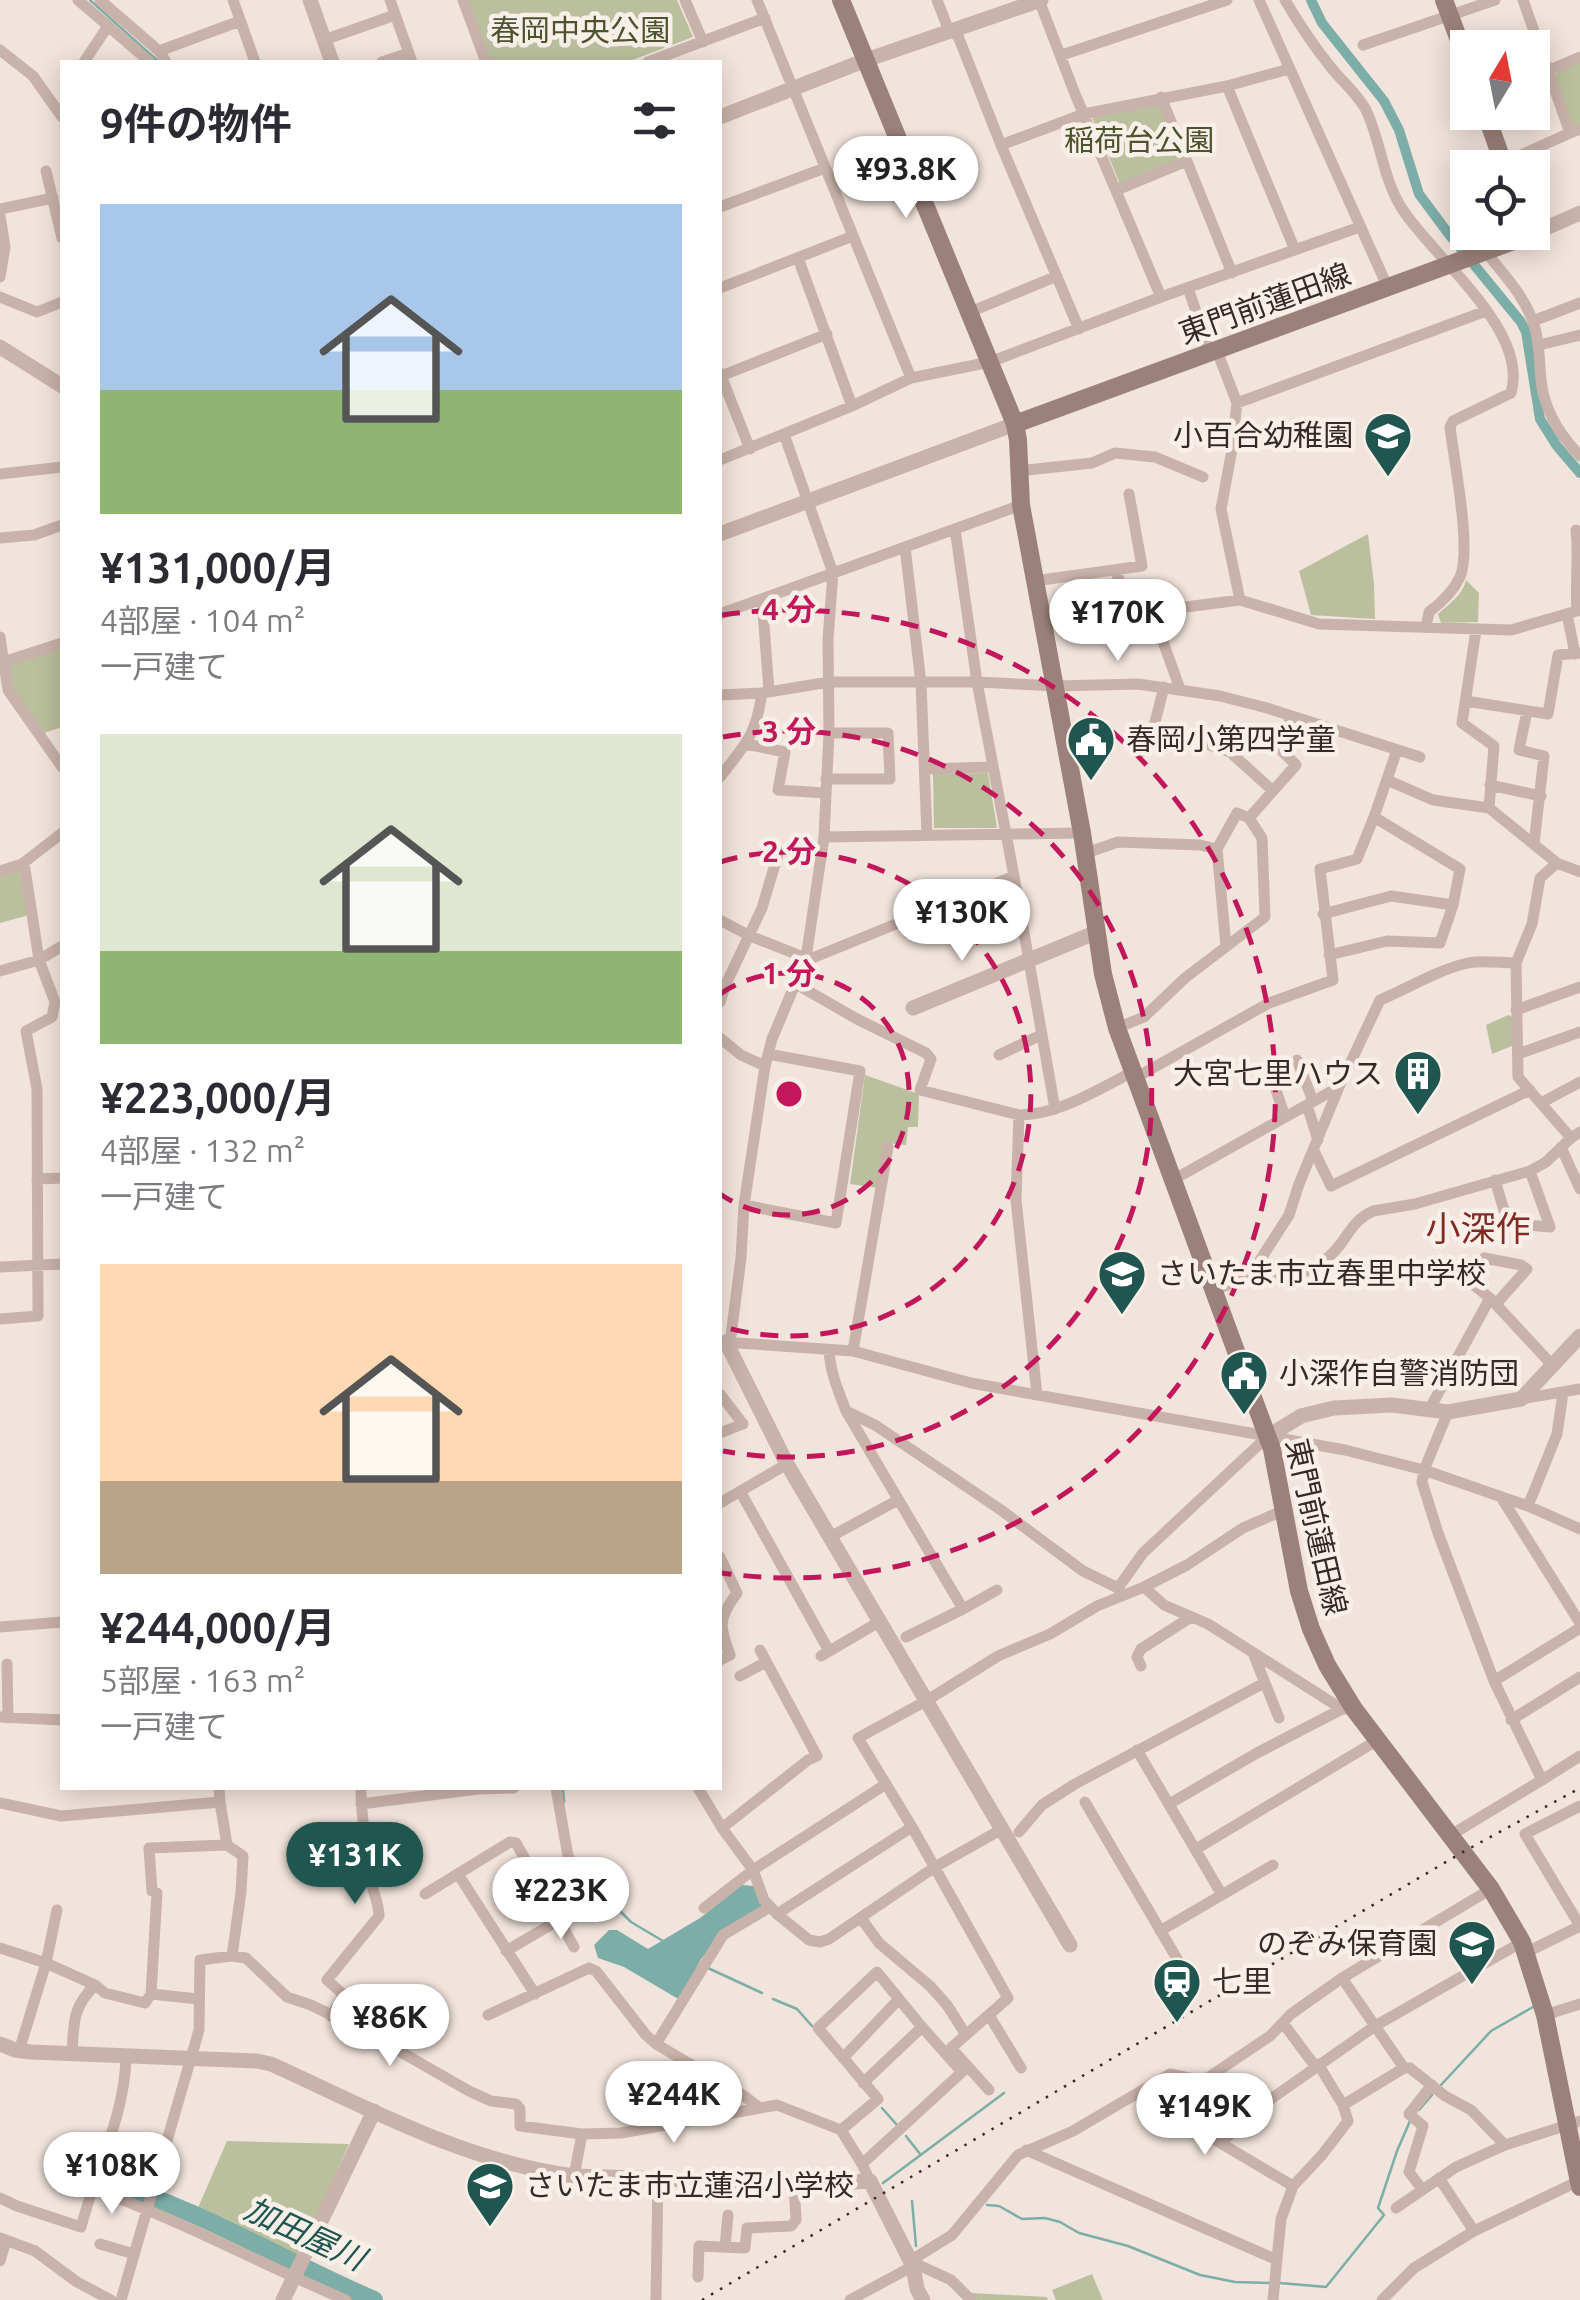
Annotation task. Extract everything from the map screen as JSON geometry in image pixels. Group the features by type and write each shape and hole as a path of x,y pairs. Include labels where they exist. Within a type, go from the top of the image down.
{"main road":[{"name":"東門前蓮田線","path":"841,0 1015,424 1020,505 1086,853 1103,974 1117,1028 1275,1460 1299,1591 1310,1629 1348,1709 1451,1835 1491,1889 1525,1947 1573,2123 1580,2183"},
{"name":"東門前蓮田線","path":"1015,424 1490,250"}],"street":[{"path":"78,0 148,60"},
{"path":"232,0 254,60"},
{"path":"310,0 331,60"},
{"path":"390,0 410,58"},
{"path":"462,0 485,60"},
{"path":"685,0 703,42"},
{"path":"757,0 910,378"},
{"path":"937,0 950,30 958,36 1079,329"},
{"path":"722,116 1021,3 1040,0 1161,297"},
{"path":"1062,55 1227,0"},
{"path":"1259,0 1388,288"},
{"path":"1285,0 1329,66 1366,110 1398,204 1420,235 1470,258 1520,295 1533,321 1541,382 1552,422 1580,456"},
{"path":"1362,45 1447,8 1494,0"},
{"path":"1522,0 1533,30"},
{"path":"104,1 162,57 240,21"},
{"path":"324,40 395,15"},
{"path":"665,59 764,18"},
{"path":"85,60 108,26"},
{"path":"0,50 59,100"},
{"path":"1550,69 1580,57"},
{"path":"1001,145 1084,114 1227,86 1289,69"},
{"path":"1535,150 1575,131 1550,75"},
{"path":"1227,86 1295,250"},
{"path":"1162,97 1232,272"},
{"path":"1117,190 1188,160"},
{"path":"722,206 826,168"},
{"path":"46,171 60,230"},
{"path":"0,277 5,247 0,212 52,198"},
{"path":"1550,226 1580,214"},
{"path":"722,459 910,378 990,362 1360,227"},
{"path":"722,287 853,236"},
{"path":"798,258 852,406"},
{"path":"1426,627 1428,612 1444,600 1460,576 1465,550 1450,427 1453,421 1511,394 1514,387 1502,334 1486,311 1470,258"},
{"path":"970,312 1057,276"},
{"path":"1188,288 1237,403 1232,455 1220,509 1240,600"},
{"path":"0,297 37,312 60,303"},
{"path":"1533,321 1580,304"},
{"path":"1237,403 1486,311"},
{"path":"722,373 827,334"},
{"path":"1539,345 1580,335"},
{"path":"0,347 60,385"},
{"path":"722,379 750,449"},
{"path":"722,533 1015,424"},
{"path":"784,434 833,573 824,837 806,958 766,1060 744,1205 741,1258 725,1342 787,1464 926,1701 1010,1830 1070,1945"},
{"path":"1018,471 1092,463 1115,453 1156,457 1203,477"},
{"path":"0,474 60,466"},
{"path":"1034,580 1142,566 1129,494"},
{"path":"722,613 1020,505"},
{"path":"0,538 34,535 60,525"},
{"path":"955,529 977,682 1054,1109"},
{"path":"1466,701 1548,714 1558,655 1577,654 1576,530"},
{"path":"905,547 921,682 927,835"},
{"path":"1115,570 1133,612 1240,600 1319,624 1511,630 1575,611"},
{"path":"722,774 758,723 765,692 762,599"},
{"path":"1152,611 1180,689"},
{"path":"1476,630 1462,723 1494,746 1489,808"},
{"path":"0,637 8,690 60,764"},
{"path":"2,663 60,644"},
{"path":"722,695 829,682 1138,684 1220,696 1420,757"},
{"path":"1139,753 1154,726 1164,687"},
{"path":"1527,711 1518,750 1544,756 1534,844"},
{"path":"1250,818 1296,765 1282,751 1291,716"},
{"path":"1154,726 1230,752 1273,791"},
{"path":"746,744 786,752 778,790 890,780 888,732 828,733"},
{"path":"796,984 926,1054 930,1059 920,1090 1019,1115 1054,1109 1134,1075 1269,1003 1333,980 1320,869 1357,858 1397,750"},
{"path":"926,769 992,767"},
{"path":"1387,780 1433,800 1489,808 1558,863 1580,872"},
{"path":"1490,785 1541,796"},
{"path":"1117,1028 1144,1017 1186,978 1264,917 1262,838 1250,818 1238,813 1217,849 1226,946"},
{"path":"1329,955 1387,941 1440,943 1453,905 1460,869 1374,817"},
{"path":"824,837 1082,833"},
{"path":"0,871 22,864 60,835"},
{"path":"1086,853 1118,842 1217,849"},
{"path":"722,996 762,908 778,851"},
{"path":"1558,863 1540,878 1532,924 1516,963 1518,1077 1571,1139 1580,1190"},
{"path":"0,1318 38,1316 37,1090 26,1032 52,1017 59,1001 39,960 22,864"},
{"path":"722,921 750,936 815,958 1014,876"},
{"path":"1324,914 1392,896 1453,905"},
{"path":"914,1008 1097,932"},
{"path":"0,971 39,960 60,947"},
{"path":"1212,1290 1237,1282 1254,1268 1289,1215 1340,1086 1380,1000 1416,986 1436,973 1472,962 1516,963"},
{"path":"1516,1010 1580,986"},
{"path":"1518,1054 1580,1032"},
{"path":"1000,1055 1041,1036"},
{"path":"722,1040 741,1055 860,1071 836,1223 744,1205"},
{"path":"1297,1060 1310,1103 1316,1146 1331,1186 1530,1090"},
{"path":"1272,1076 1285,1117"},
{"path":"1541,1103 1580,1082"},
{"path":"1172,1181 1340,1086"},
{"path":"1019,1115 1016,1200 1037,1394"},
{"path":"1254,1268 1267,1280 1290,1278 1320,1264 1338,1249 1355,1222 1372,1211 1457,1193 1530,1171 1571,1139"},
{"path":"853,1351 888,1147"},
{"path":"1495,1180 1506,1217 1516,1224 1550,1227 1530,1171"},
{"path":"38,1179 60,1178"},
{"path":"1429,1410 1493,1301 1526,1270 1521,1265 1484,1258 1471,1283 1493,1301 1553,1366"},
{"path":"0,1267 60,1264"},
{"path":"1522,1399 1580,1336"},
{"path":"725,1342 853,1351 971,1383 1346,1450 1424,1470 1528,1506 1580,1529"},
{"path":"829,1350 833,1379 846,1411 963,1608"},
{"path":"1120,1592 1143,1553 1267,1437 1301,1416 1334,1408 1392,1405 1448,1412 1580,1389"},
{"path":"1528,1506 1557,1434 1563,1392"},
{"path":"722,1397 742,1424 722,1432"},
{"path":"846,1411 875,1425 1083,1571 1120,1592"},
{"path":"1448,1412 1422,1482 1494,1682 1542,1780"},
{"path":"722,1501 787,1464"},
{"path":"740,1491 825,1654 879,1622"},
{"path":"1494,1682 1580,1626 1502,1497"},
{"path":"830,1537 898,1500"},
{"path":"989,2090 951,2048 1008,1998 858,1738 998,1656 1050,1634 1120,1592 1144,1587 1188,1566 1243,1528 1284,1510"},
{"path":"722,1561 737,1593 722,1621"},
{"path":"1144,1587 1164,1605 1208,1624 1348,1709"},
{"path":"906,1637 996,1590"},
{"path":"1140,1666 1137,1657 1141,1649 1191,1617"},
{"path":"0,1627 60,1622"},
{"path":"722,1635 730,1655 722,1659"},
{"path":"1253,1653 1279,1718"},
{"path":"722,1828 817,1756 763,1656 740,1676"},
{"path":"6,1664 4,1717 60,1720"},
{"path":"1512,1720 1580,1677"},
{"path":"699,1790 753,1870 764,1900 809,1940 820,1942 935,1868 1010,1830 1042,1805 1264,1683"},
{"path":"1169,1804 1257,1753 1348,1709"},
{"path":"1196,1849 1376,1741"},
{"path":"1137,1750 1222,1895"},
{"path":"1451,1835 1580,1756"},
{"path":"704,1908 753,1870 886,1784"},
{"path":"179,1790 180,1804"},
{"path":"219,1790 227,1845"},
{"path":"331,2016 344,1995 326,1980 378,1916 379,1909 370,1877 360,1790"},
{"path":"360,1804 463,1790"},
{"path":"506,1951 590,1888 568,1856 556,1790"},
{"path":"0,1803 61,1816 220,1802"},
{"path":"1085,1802 1183,1969"},
{"path":"1220,2142 1268,2101 1374,2026 1525,1947 1580,1926 1524,1834 1579,1809"},
{"path":"656,2044 723,1935 773,1910 912,1827"},
{"path":"425,1894 510,1842 516,1843 574,1947"},
{"path":"0,1948 46,1962 105,1993 145,2003 150,1994 157,1893 152,1890 149,1848 227,1845 243,1856 232,1956"},
{"path":"1160,1931 1273,1864"},
{"path":"458,1874 534,1994"},
{"path":"1202,2081 1270,2036 1292,2014 1342,1978 1491,1889"},
{"path":"19,2051 57,1910"},
{"path":"861,1918 879,1943 930,1986 966,2035"},
{"path":"121,2300 199,2030 200,1960 232,1956 246,1958 287,1997 364,2031 469,2092 516,2104 520,2109 520,2126 582,2134 621,2134 777,2105 841,2130 911,2264 916,2289 923,2300"},
{"path":"488,2015 588,1968 596,1970 656,2044 760,2108"},
{"path":"841,2130 878,2099 818,2028 877,1972 962,2072 862,2164"},
{"path":"1342,1978 1404,2068"},
{"path":"72,2054 80,2000 95,1985"},
{"path":"150,1994 198,1999"},
{"path":"843,2058 900,1999"},
{"path":"1546,2015 1580,2004"},
{"path":"989,2015 1021,2068"},
{"path":"1273,2300 1281,2219 1293,2186 1348,2121 1343,2105 1283,2023"},
{"path":"863,2084 922,2027"},
{"path":"0,2044 19,2051 271,2064 451,2146 535,2171 574,2176 794,2183 870,2181"},
{"path":"0,2198 81,2227 123,2096 126,2056"},
{"path":"1343,2105 1410,2068 1471,2110 1505,2145"},
{"path":"850,2300 952,2235 1018,2154 1074,2130 1170,2074 1202,2081 1245,2101 1268,2101"},
{"path":"1422,2189 1409,2172 1424,2126 1409,2114 1432,2085"},
{"path":"1138,2094 1293,2186"},
{"path":"283,2300 374,2111"},
{"path":"1396,2208 1456,2167 1505,2145 1573,2123"},
{"path":"574,2176 582,2134"},
{"path":"1026,2150 1276,2259"},
{"path":"656,2300 658,2178"},
{"path":"1439,2178 1474,2230"},
{"path":"698,2277 700,2246 746,2248 747,2228 791,2226 796,2220 794,2183"},
{"path":"1382,2300 1414,2268 1474,2230 1580,2183"},
{"path":"91,2188 146,2207 346,2300"},
{"path":"725,2247 728,2215"},
{"path":"0,2261 3,2239 34,2251 77,2282 111,2300"},
{"path":"100,2244 134,2254"},
{"path":"911,2264 951,2280 971,2300"}],"green space":[{"name":"春岡中央公園","path":"468,0 677,0 693,37 632,60 490,60"},
{"path":"1580,62 1580,125 1576,126 1571,125 1555,77 1556,72"},
{"name":"稲荷台公園","path":"1158,103 1181,158 1120,184 1092,117"},
{"path":"1368,534 1375,619 1311,615 1299,571"},
{"path":"1466,580 1479,593 1478,622 1441,623 1438,614 1459,595"},
{"path":"60,648 60,728 44,733 10,687 6,666"},
{"path":"988,773 997,828 934,828 933,774"},
{"path":"19,868 29,915 0,923 0,873"},
{"path":"1508,1015 1513,1017 1514,1043 1492,1054 1486,1025"},
{"path":"865,1075 919,1094 918,1127 908,1127 906,1145 885,1143 879,1188 850,1184"},
{"path":"227,2141 349,2144 299,2256 197,2210"},
{"path":"1092,2274 1103,2300 1056,2300 1052,2290"},
{"path":"971,2293 1047,2297 1048,2300 977,2300"}],"water":[{"path":"742,1885 754,1886 763,1907 722,1934 701,1959 680,2000 624,1967 598,1958 594,1945 609,1930 617,1930 648,1949 700,1918"}],"waterway":[{"path":"90,0 157,60"},
{"path":"1311,0 1322,23 1384,101 1399,130 1419,194 1521,322 1540,419 1580,473"},
{"path":"563,1790 564,1802"},
{"path":"599,1890 631,1922 663,1941"},
{"path":"708,1968 762,1993"},
{"path":"773,1999 797,2009 812,2026"},
{"path":"1441,2085 1491,2031 1533,2007"},
{"path":"883,2183 1004,2093"},
{"path":"1419,2110 1432,2095"},
{"path":"882,2108 897,2125"},
{"path":"1280,2283 1326,2287 1384,2215 1378,2208 1410,2121"},
{"path":"906,2136 920,2154"},
{"name":"加田屋川","path":"99,2180 170,2204 374,2300"},
{"path":"912,2201 916,2246"},
{"path":"987,2205 999,2206 1022,2219 1060,2222 1079,2233 1128,2246 1200,2275 1269,2283"}],"railway":[{"path":"702,2300 1463,1852 1580,1788"}],"place":[{"name":"小百合幼稚園","path":"1388,478"},
{"name":"春岡小第四学童","path":"1091,782"},
{"name":"大宮七里ハウス","path":"1418,1116"},
{"name":"さいたま市立春里中学校","path":"1122,1316"},
{"name":"小深作自警消防団","path":"1244,1416"},
{"name":"のぞみ保育園","path":"1472,1986"},
{"name":"七里","path":"1177,2024"},
{"name":"さいたま市立蓮沼小学校","path":"490,2228"}],"district":[{"name":"小深作","path":"1478,1229"}]}
